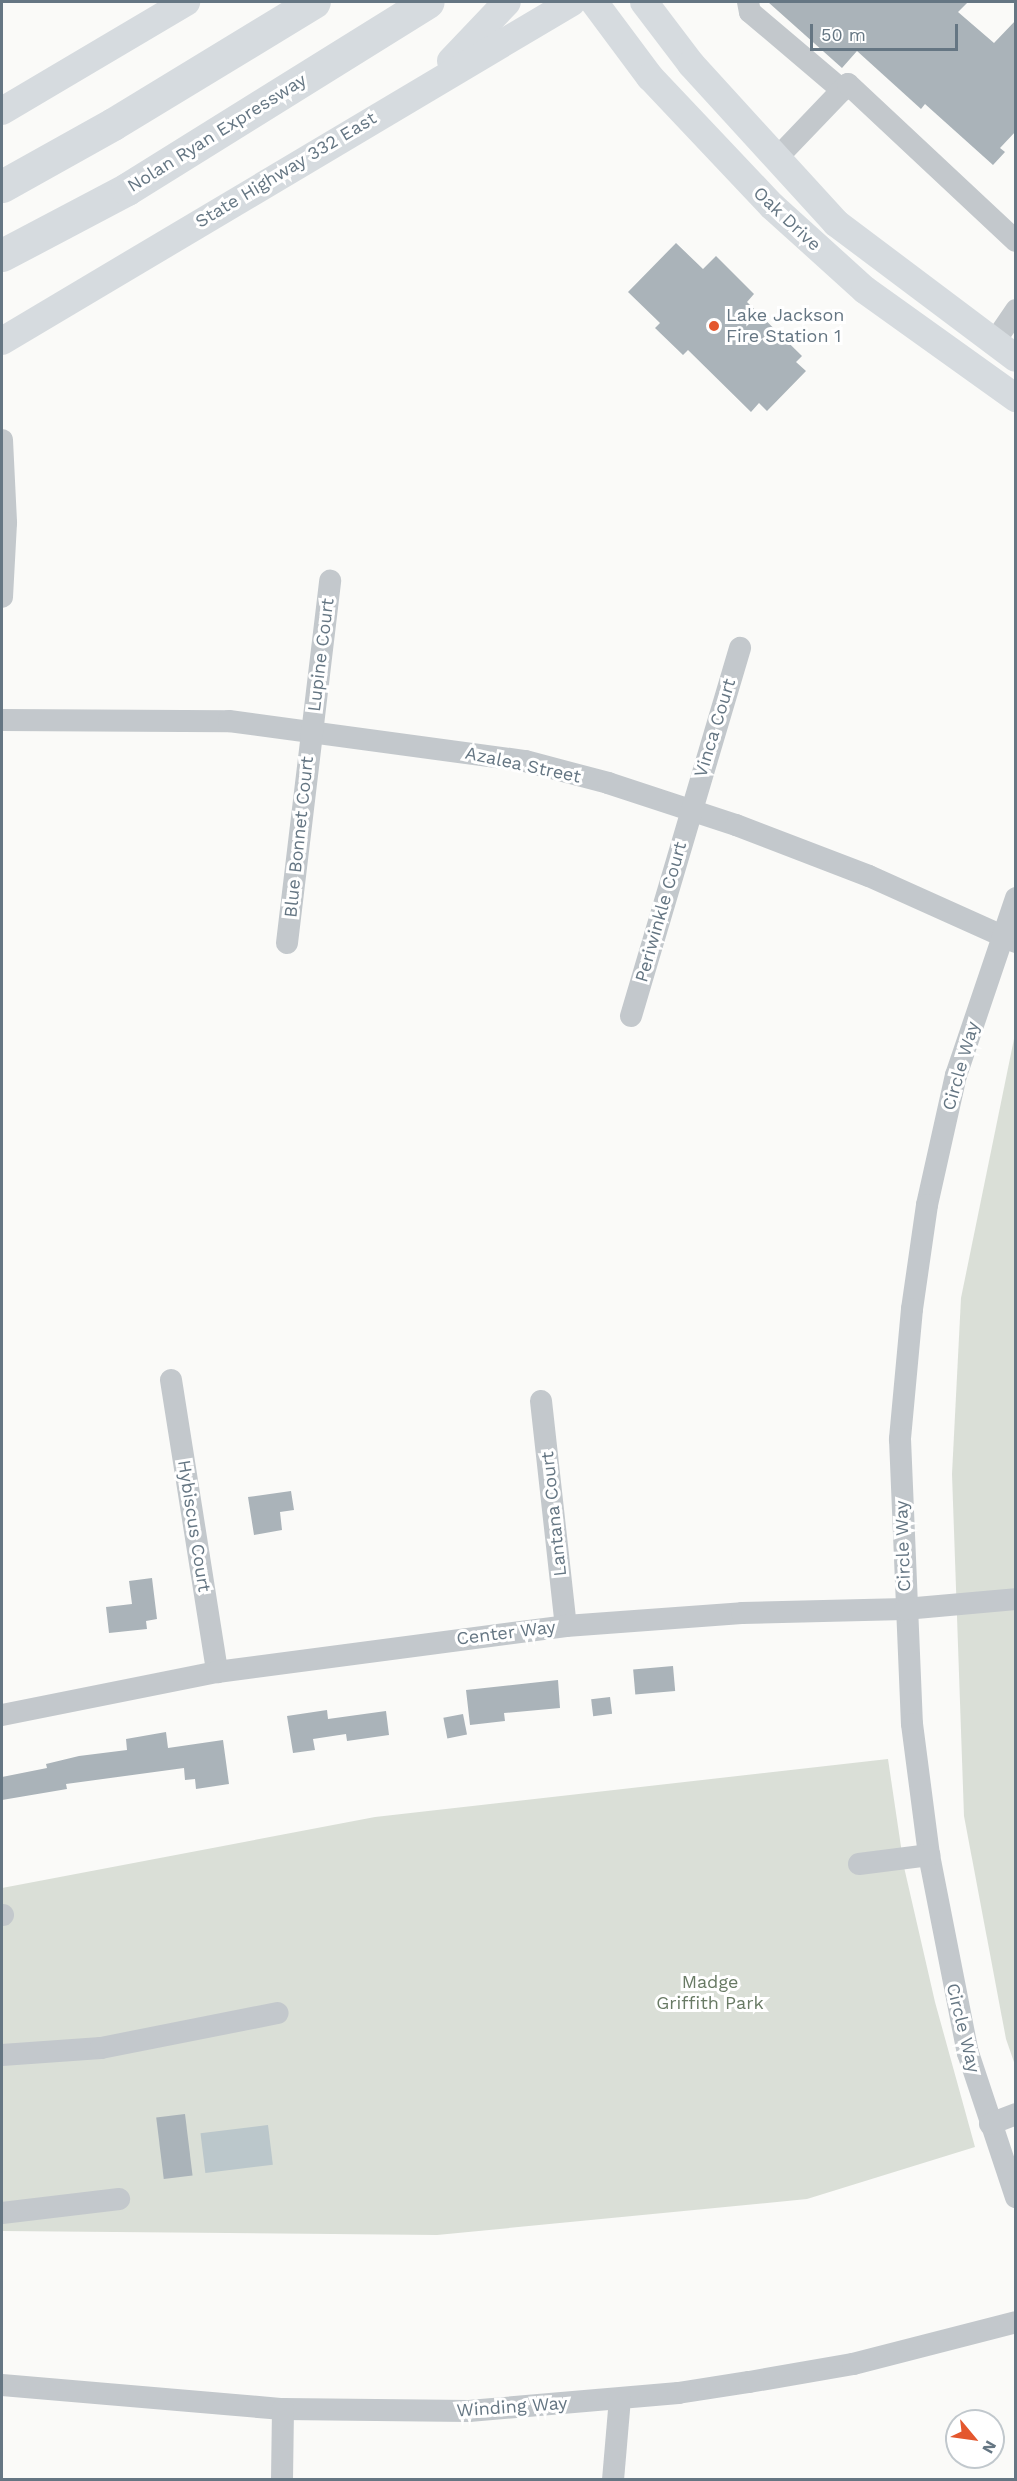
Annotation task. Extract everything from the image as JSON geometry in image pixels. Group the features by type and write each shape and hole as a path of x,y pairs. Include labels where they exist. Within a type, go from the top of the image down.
{"highway":[{"path":"2,186 112,124 314,2"},
{"name":"Nolan Ryan Expressway","path":"2,255 127,189 428,2"}],"main road":[{"path":"2,111 186,2"},
{"path":"432,83 507,2"},
{"name":"State Highway 332 East","path":"2,341 432,83 572,2"},
{"name":"Oak Drive","path":"594,2 650,77 749,184 838,266 973,371 1016,398"},
{"name":"Oak Drive","path":"644,2 691,64 836,223 1004,351"},
{"path":"699,131 727,105"},
{"path":"749,184 776,159"},
{"path":"838,266 862,244"},
{"path":"973,371 1004,351"}],"street":[{"path":"747,2 750,12 842,90"},
{"path":"776,159 848,84 1016,241"},
{"path":"1004,351 1016,310"},
{"path":"2,440 6,523 2,597"},
{"name":"Lupine Court","path":"311,730 330,581"},
{"name":"Vinca Court","path":"690,808 740,648"},
{"name":"Azalea Street","path":"2,720 207,721 311,730 525,761 690,808 869,876 1009,939"},
{"name":"Blue Bonnet Court","path":"287,944 311,730"},
{"name":"Periwinkle Court","path":"631,1016 690,808"},
{"name":"Circle Way","path":"1016,898 1009,939 956,1075 927,1205 912,1309 900,1439 905,1610 912,1724 929,1855 952,1984 990,2124 1016,2197"},
{"name":"Hybiscus Court","path":"171,1380 217,1672"},
{"name":"Lantana Court","path":"541,1401 566,1626"},
{"name":"Center Way","path":"2,1715 217,1672 566,1626 742,1613 905,1610 1016,1599"},
{"path":"859,1864 929,1855"},
{"path":"2,2055 101,2048 278,2013"},
{"path":"990,2124 1016,2114"},
{"path":"2,2213 119,2199"},
{"name":"Winding Way","path":"2,2385 283,2409 470,2411 678,2393 853,2364 1016,2322"},
{"path":"614,2480 620,2398"},
{"path":"282,2480 283,2409"}],"green space":[{"path":"1015,1034 1015,2065 1006,2039 964,1816 952,1474 961,1298"},
{"name":"Madge Griffith Park","path":"888,1759 904,1867 935,2002 975,2147 807,2199 437,2235 2,2231 2,1888 375,1817"}],"shaded area":[{"path":"268,2125 273,2165 205,2173 201,2133"}],"building":[{"path":"768,2 968,2 958,12 994,43 1016,20 1016,131 1000,148 1005,152 993,165 925,104 921,109 857,51 842,68"},
{"name":"Lake Jackson Fire Station 1","path":"676,243 703,269 716,256 754,294 747,302 802,356 796,362 806,371 767,411 759,403 751,412 688,350 683,355 655,328 660,323 628,292"},
{"path":"291,1491 294,1510 280,1512 282,1530 254,1535 248,1497"},
{"path":"152,1578 157,1619 146,1621 147,1629 109,1633 106,1607 132,1604 129,1581"},
{"path":"673,1666 675,1691 635,1694 633,1669"},
{"path":"558,1680 560,1708 504,1713 505,1721 470,1725 466,1690"},
{"path":"610,1697 612,1714 593,1716 591,1699"},
{"path":"327,1710 328,1719 386,1711 389,1735 347,1741 346,1734 313,1739 315,1750 293,1753 287,1716"},
{"path":"463,1714 467,1735 447,1738 443,1718"},
{"path":"166,1732 168,1748 223,1740 229,1784 196,1789 195,1779 185,1780 184,1768 66,1784 67,1789 2,1800 2,1777 47,1768 46,1764 79,1756 127,1750 126,1739"},
{"path":"185,2114 193,2176 164,2179 156,2118"}],"place":[{"name":"Lake Jackson Fire Station 1","path":"714,326"}]}
